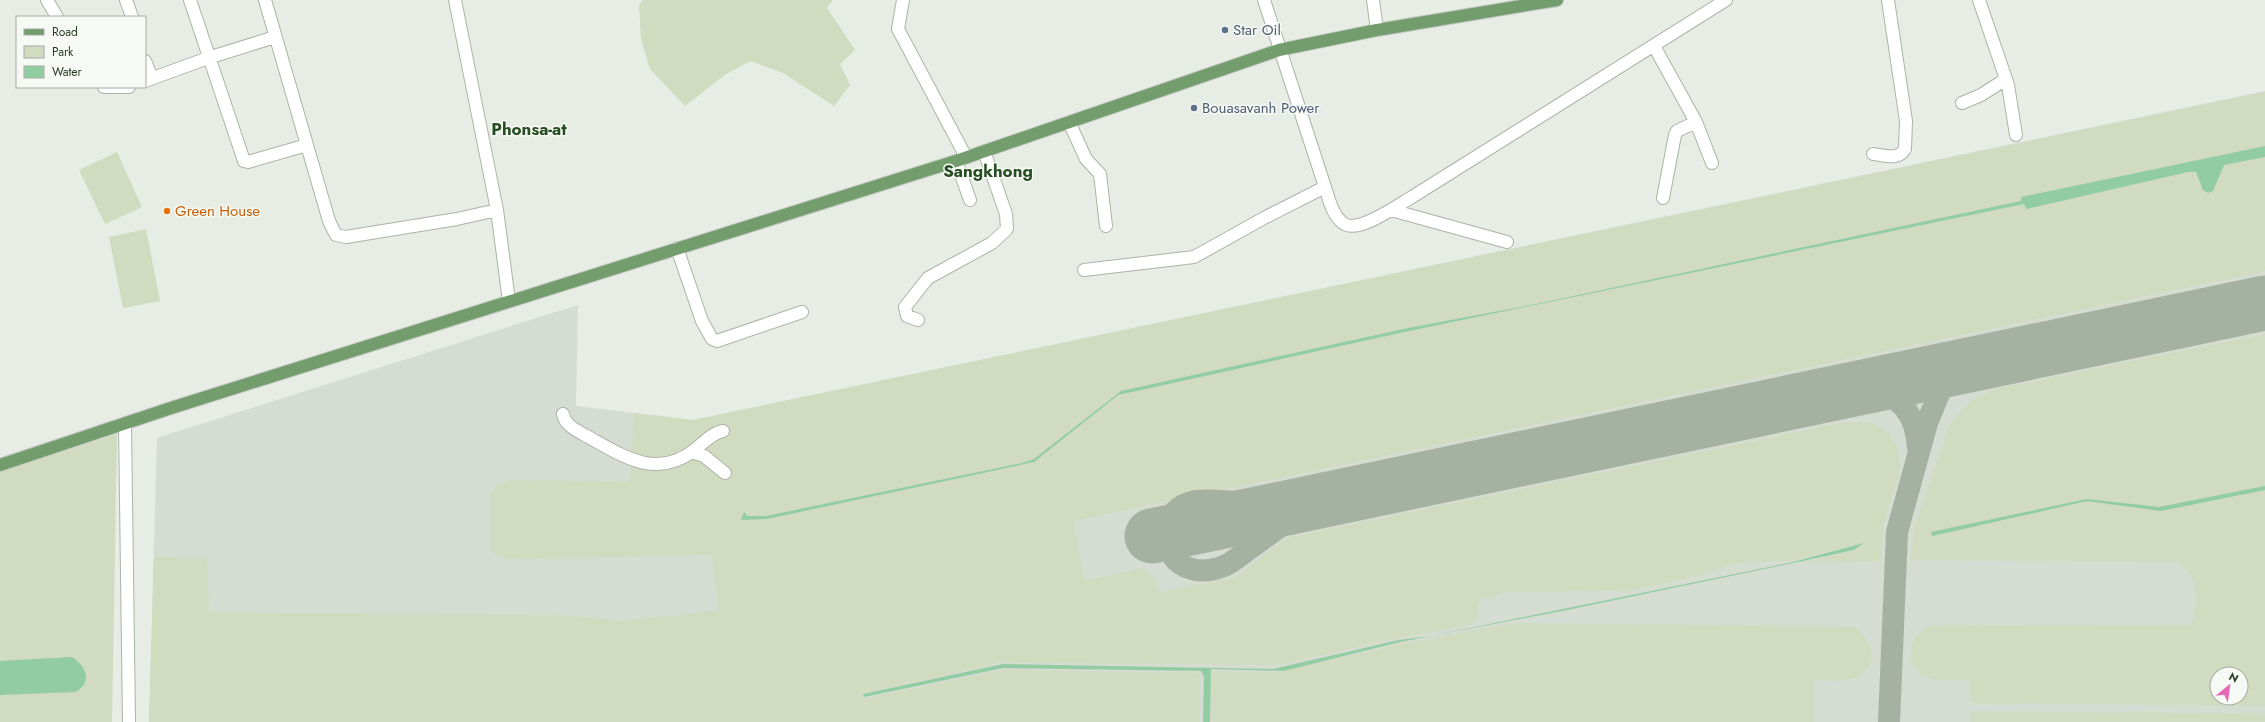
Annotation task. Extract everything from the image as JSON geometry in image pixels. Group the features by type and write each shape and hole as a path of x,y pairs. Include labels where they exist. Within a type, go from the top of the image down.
{"main road":[{"path":"0,465 509,301 961,159 1279,50 1378,30 1557,0"}],"street":[{"path":"47,0 56,16"},
{"path":"126,0 132,16"},
{"path":"190,0 208,58 244,161 248,162 307,145"},
{"path":"265,0 332,231 341,236 450,220 497,210"},
{"path":"455,0 497,210 509,301"},
{"path":"903,0 898,29 961,159 970,200"},
{"path":"1264,0 1279,50 1335,215 1342,223 1349,227 1360,225 1391,210 1726,0"},
{"path":"1373,0 1378,30"},
{"path":"1873,154 1893,157 1903,153 1905,149 1906,121 1888,0"},
{"path":"1979,0 2006,79 2016,135"},
{"path":"146,67 148,80 208,58 275,37"},
{"path":"1654,46 1696,122 1712,163"},
{"path":"1962,103 1981,95 2006,79"},
{"path":"1069,122 1086,158 1100,174 1106,226"},
{"path":"1663,198 1675,135 1677,131 1696,122"},
{"path":"918,320 907,316 905,307 928,278 992,244 1007,229 1006,214 984,150"},
{"path":"1084,270 1194,257 1264,218 1325,187"},
{"path":"1391,210 1507,242"},
{"path":"677,248 702,321 712,339 717,341 802,312"},
{"path":"563,414 564,420 572,427 618,454 646,464 661,465 678,461 692,452 715,433 723,431"},
{"path":"125,424 129,722"},
{"path":"692,452 704,456 725,473"}],"shaded area":[{"path":"2265,91 2265,722 149,722 157,438 578,305 576,406 693,420"}],"green space":[{"path":"643,0 833,0 827,8 855,50 840,64 850,85 834,106 783,73 751,61 726,74 685,106 650,69 641,39 639,5"},
{"path":"2265,92 2265,146 2021,197 2021,201 1536,304 1408,328 1121,391 1034,459 1022,463 766,516 747,516 744,512 741,519 767,519 1034,462 1118,395 1409,331 2024,204 2026,209 2188,172 2196,172 2198,179 2209,193 2213,191 2224,165 2265,157 2265,271 1073,521 1085,581 1142,568 1154,578 1158,592 1235,578 1286,538 1846,422 1862,422 1879,426 1891,436 1898,451 1899,458 1900,466 1898,480 1884,523 1880,561 1800,563 1855,551 1865,542 1792,561 1736,563 1698,576 1630,590 1505,592 1493,598 1481,597 1473,624 1398,638 1278,665 1002,662 860,694 863,699 1003,670 1200,673 1200,722 149,722 154,557 207,558 209,612 559,615 623,621 719,610 712,555 505,559 491,551 491,495 497,485 511,480 630,482 634,413 693,420"},
{"path":"117,152 142,207 105,224 79,170"},
{"path":"146,229 160,301 123,308 109,237"},
{"path":"2265,334 2265,706 2249,706 2249,666 2209,666 2209,705 1971,703 1970,679 1934,679 1924,676 1917,671 1911,657 1911,650 1917,636 1922,630 1929,626 2191,625 2194,616 2196,590 2193,581 2190,574 2184,567 2176,562 1911,560 1914,529 1950,424 1970,402 1996,389"},
{"path":"117,434 112,722 0,722 0,472"},
{"path":"1518,623 1854,627 1868,642 1871,650 1871,658 1869,666 1864,672 1856,677 1841,681 1814,680 1813,722 1211,722 1212,671 1277,673 1400,644"},
{"path":"1971,711 2265,714 2265,722 1971,722"}],"water":[{"path":"2265,146 2265,157 2224,165 2213,191 2208,193 2203,190 2196,172 2188,172 2026,209 2024,204 1409,331 1118,395 1034,462 767,519 741,520 744,512 747,516 766,516 1022,463 1034,459 1121,391 1408,328 1536,304 2021,201 2021,197"},
{"path":"2265,486 2265,490 2161,511 2087,501 1932,536 1931,532 2087,499 2159,507"},
{"path":"1864,543 1854,550 1567,610 1400,642 1284,671 1211,669 1210,722 1203,722 1204,677 1201,671 1003,668 864,697 863,694 1003,664 1273,669 1399,640 1431,636 1793,562"},
{"path":"72,657 81,665 86,674 85,684 76,692 0,695 0,661"}],"taxiway":[{"path":"1889,722 1897,532 1927,423 1949,369"},
{"path":"1866,386 1888,395 1904,407 1910,415 1914,425 1917,435 1918,448"},
{"path":"1282,508 1250,503 1209,500 1191,502 1177,510 1168,521 1166,534 1168,548 1176,560 1187,568 1204,570 1224,566 1235,560 1306,507 1320,499 1333,498"}],"runway":[{"path":"1152,536 2265,303"}],"place":[{"name":"Star Oil","path":"1225,30"},
{"name":"Bouasavanh Power","path":"1194,108"},
{"name":"Green House","path":"167,211"}],"district":[{"name":"Phonsa-at","path":"529,129"},
{"name":"Sangkhong","path":"988,171"}]}
